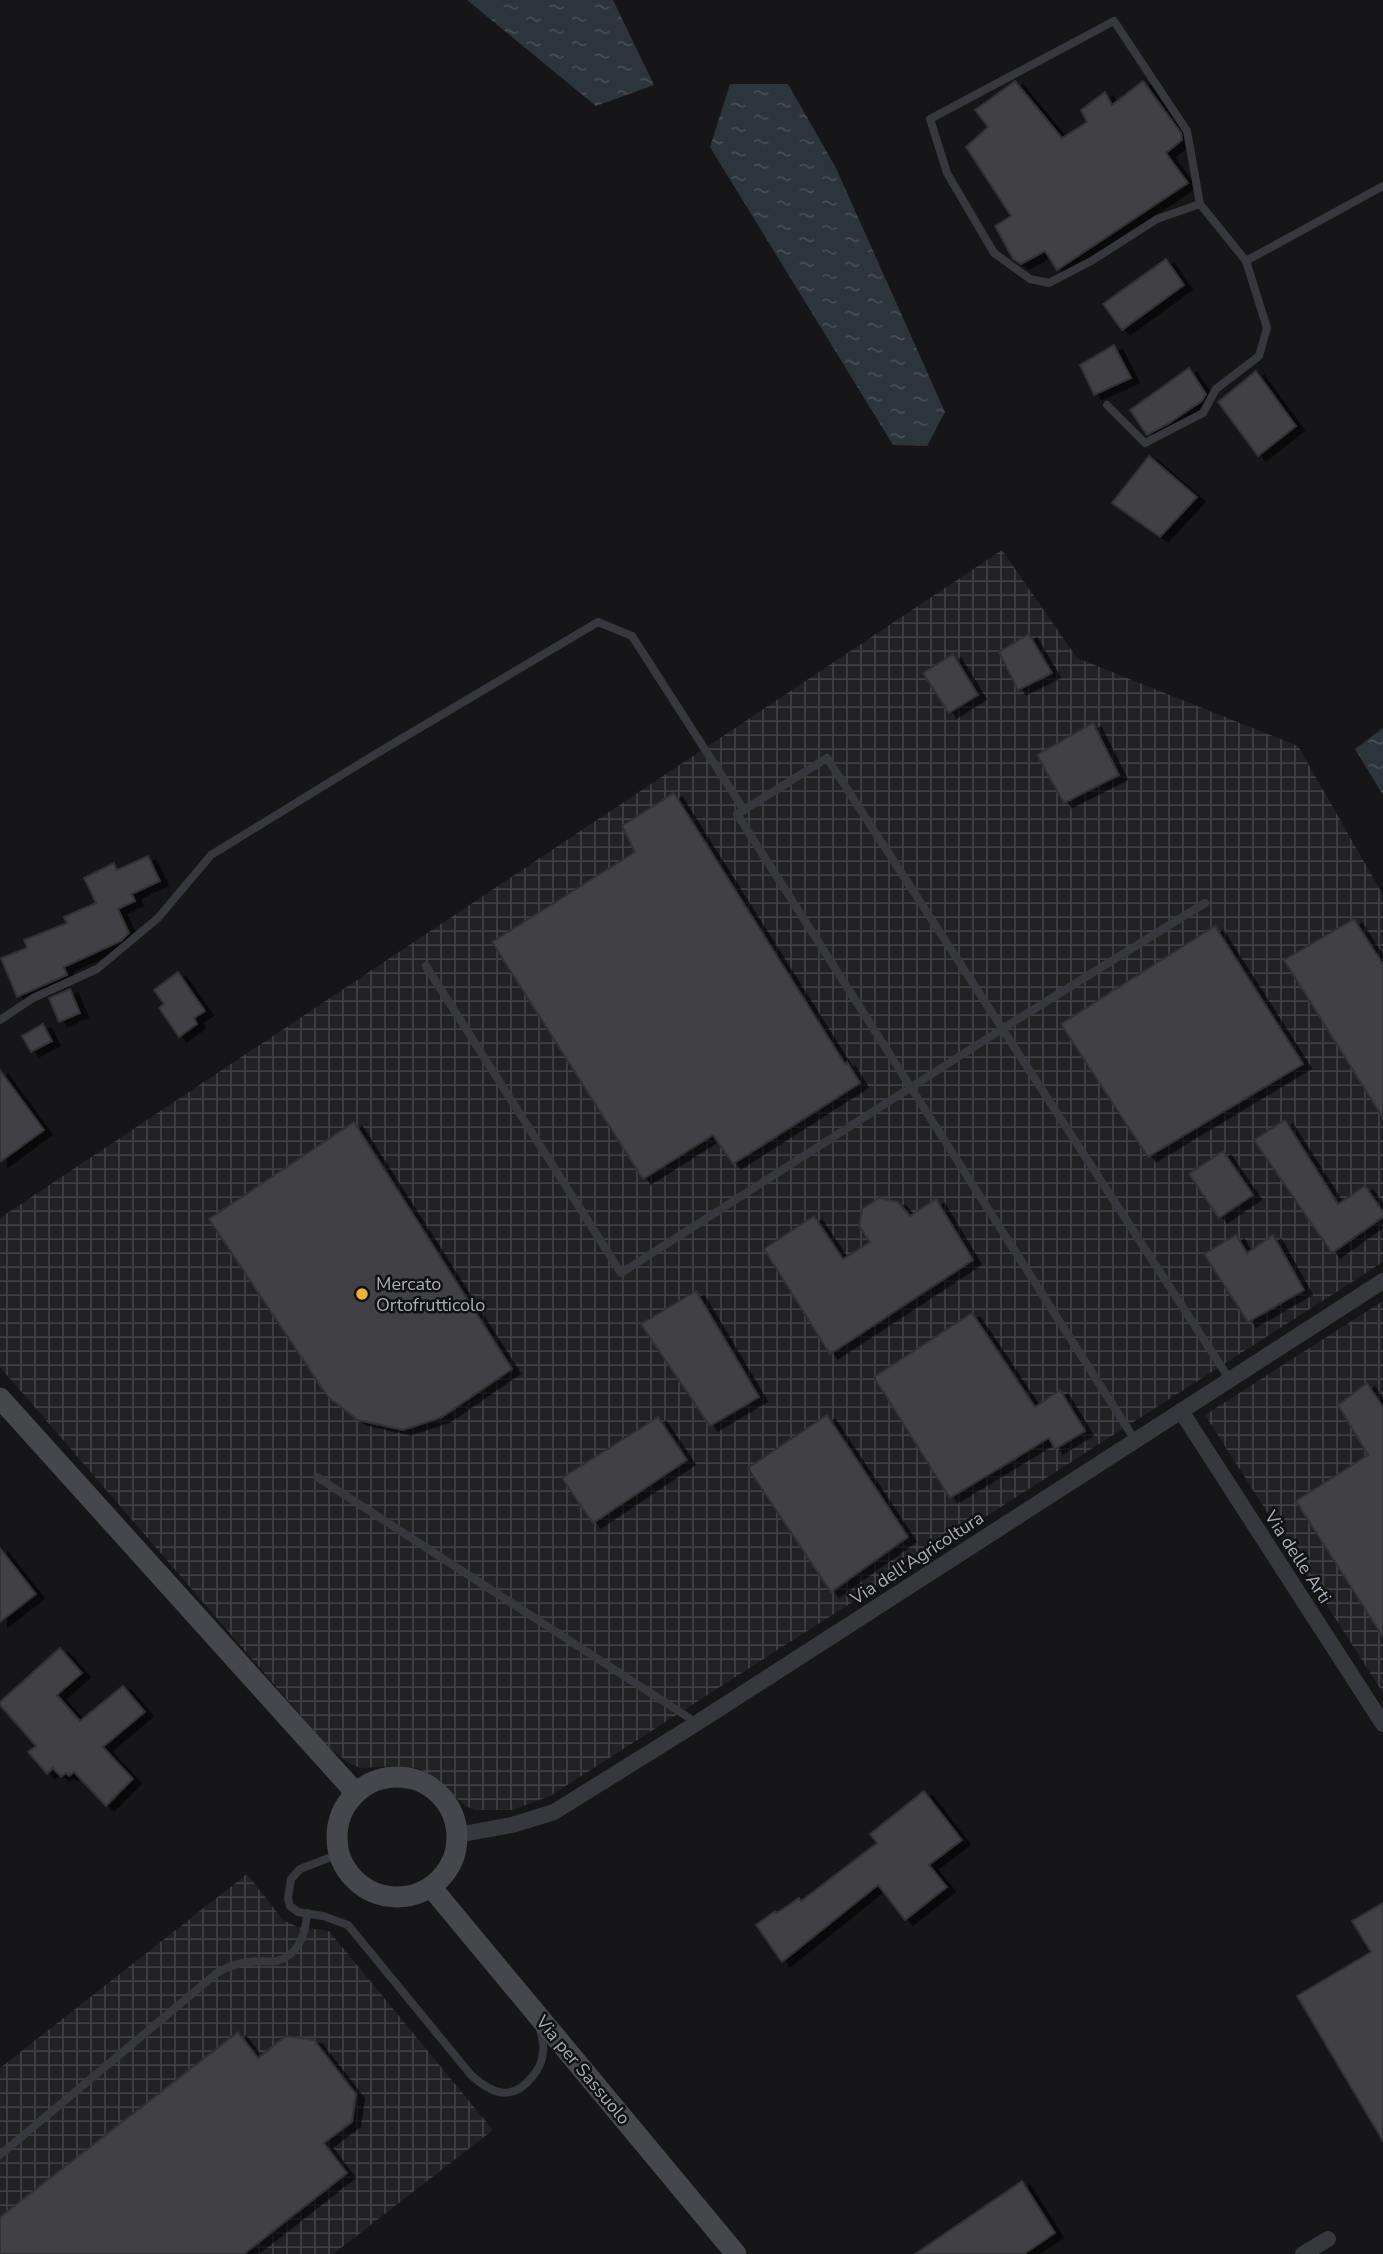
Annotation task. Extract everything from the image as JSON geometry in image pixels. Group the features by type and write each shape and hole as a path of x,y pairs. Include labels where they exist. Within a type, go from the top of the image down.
{"main road":[{"path":"0,1398 316,1752 356,1793"},
{"path":"404,1777 420,1781 435,1790 446,1802 454,1818 457,1835 451,1864 442,1876 414,1895 396,1897 377,1894 360,1885 347,1871 339,1854 337,1838 339,1821 345,1806 356,1793 370,1783 386,1778 404,1777"},
{"name":"Via per Sassuolo","path":"431,1886 736,2254"}],"street":[{"name":"Via dell'Agricoltura","path":"457,1835 512,1825 554,1812 697,1723 1383,1281"},
{"name":"Via delle Arti","path":"1181,1411 1383,1724"},
{"path":"1303,2254 1328,2239"}],"lane":[{"path":"1107,405 1145,443 1203,413 1216,389 1259,356 1267,327 1246,261 1200,204 1187,131 1114,21 930,118 947,173 994,253 1030,279 1049,283 1093,260 1157,219 1200,204"},
{"path":"1246,261 1383,186"},
{"path":"0,1020 33,998 97,969 158,918 211,855 598,622 632,636 744,810"},
{"path":"1135,1441 737,814 827,758 1230,1380"},
{"path":"426,966 621,1273 1002,1029 1205,903"},
{"path":"317,1477 697,1723"},
{"path":"339,1854 300,1869 291,1879 287,1890 290,1906 298,1912 323,1916 348,1925 471,2075 491,2090 502,2093 520,2088 540,2065 544,2053 538,2015"},
{"path":"0,2155 218,1972 243,1962 278,1961 293,1951 307,1929 307,1913"}],"shaded area":[{"path":"1002,550 1077,658 1298,746 1383,895 1383,1262 550,1796 512,1810 475,1810 464,1805 433,1776 417,1768 360,1768 351,1764 329,1748 0,1367 0,1218"},
{"path":"1383,1301 1383,1693 1205,1415"},
{"path":"247,1874 283,1920 298,1927 329,1931 493,2130 333,2254 0,2254 0,2068"}],"water":[{"path":"467,0 613,0 654,85 596,106"},
{"path":"730,84 788,84 836,168 945,412 927,446 893,445 710,147"},
{"path":"1383,728 1383,795 1355,749"}],"building":[{"path":"1015,81 1062,138 1087,122 1081,110 1105,92 1112,105 1143,81 1181,133 1182,140 1166,153 1188,183 1057,270 1045,251 1021,264 1013,259 995,226 1011,216 966,147 988,127 975,110"},
{"path":"1166,259 1184,285 1122,330 1103,304"},
{"path":"1114,345 1131,378 1094,395 1080,365"},
{"path":"1189,368 1206,394 1202,401 1147,435 1130,410"},
{"path":"1256,371 1296,426 1258,456 1218,402"},
{"path":"1149,456 1197,497 1160,537 1112,503"},
{"path":"1029,634 1052,673 1018,690 999,652"},
{"path":"953,654 978,695 949,713 923,673"},
{"path":"1093,723 1119,775 1064,803 1037,755"},
{"path":"674,793 845,1064 847,1062 860,1083 733,1164 713,1135 643,1179 492,942 635,852 622,826"},
{"path":"148,856 160,881 132,894 135,901 118,909 129,933 121,941 64,967 67,975 17,997 1,958 27,948 24,940 67,923 64,917 96,903 84,878 114,863 117,870"},
{"path":"1354,919 1383,964 1383,1118 1284,960"},
{"path":"1215,926 1303,1064 1148,1157 1061,1024"},
{"path":"178,972 205,1011 194,1018 197,1024 179,1037 159,1008 164,1004 154,990"},
{"path":"70,989 80,1013 59,1022 49,998"},
{"path":"43,1024 52,1041 31,1052 22,1036"},
{"path":"0,1070 44,1130 0,1162"},
{"path":"1285,1120 1338,1204 1365,1186 1383,1212 1383,1217 1332,1253 1254,1140"},
{"name":"Mercato Ortofrutticolo","path":"354,1122 512,1369 442,1417 403,1430 358,1420 328,1397 209,1219"},
{"path":"1223,1151 1253,1195 1219,1218 1189,1174"},
{"path":"879,1198 898,1202 910,1216 936,1199 973,1260 830,1354 764,1249 814,1216 843,1259 870,1242 859,1226 862,1209"},
{"path":"1236,1235 1247,1253 1273,1235 1304,1290 1248,1322 1204,1254"},
{"path":"696,1291 759,1397 710,1426 641,1324"},
{"path":"972,1313 1035,1407 1060,1390 1085,1431 1055,1449 1049,1438 950,1498 874,1377"},
{"path":"1367,1383 1383,1407 1383,1637 1296,1501 1368,1455 1338,1405"},
{"path":"827,1415 908,1537 831,1592 748,1468"},
{"path":"658,1417 687,1460 593,1523 562,1478"},
{"path":"0,1548 36,1594 0,1622"},
{"path":"60,1648 82,1673 57,1695 80,1721 123,1686 145,1712 103,1747 133,1779 106,1806 74,1772 61,1777 53,1768 47,1774 28,1752 36,1746 0,1705 0,1702"},
{"path":"924,1791 962,1840 929,1865 947,1887 905,1920 878,1885 782,1962 756,1925 799,1898 801,1901 877,1843 870,1834"},
{"path":"1383,1903 1383,2141 1297,1996 1371,1952 1352,1921"},
{"path":"238,2032 258,2058 286,2036 314,2040 356,2094 352,2122 324,2143 347,2173 244,2254 0,2254 0,2217"},
{"path":"1022,2181 1055,2233 1024,2254 915,2254"}],"place":[{"name":"Mercato Ortofrutticolo","path":"362,1294"}]}
